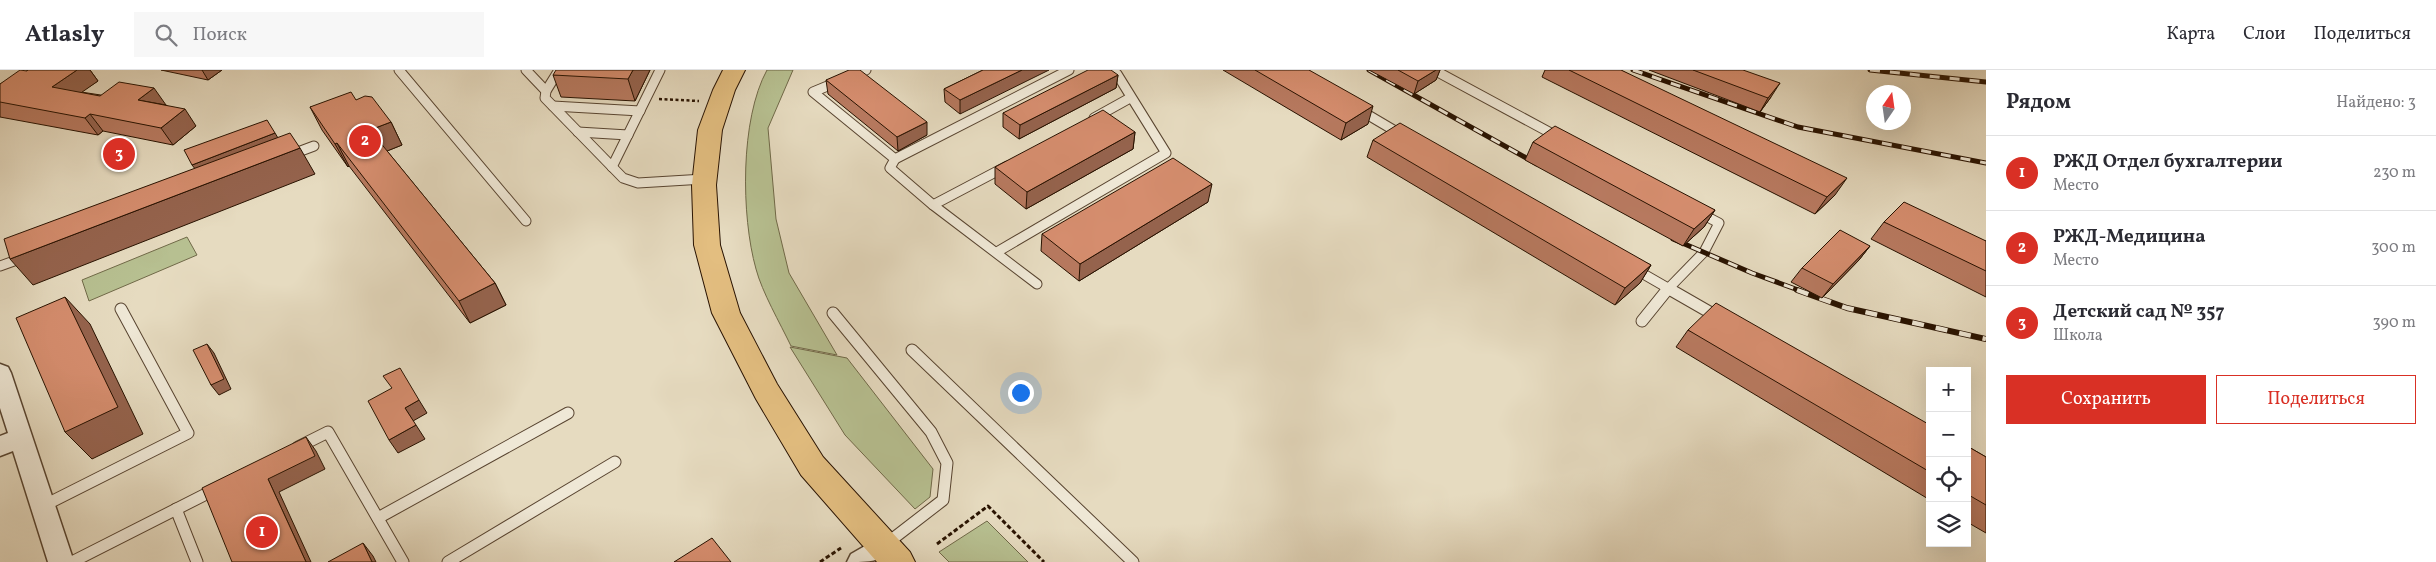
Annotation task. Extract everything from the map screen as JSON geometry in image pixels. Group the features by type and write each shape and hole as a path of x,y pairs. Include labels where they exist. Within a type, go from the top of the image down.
{"main road":[{"path":"734,70 724,90 710,130 704,179 708,244 726,313 766,391 812,466 871,554"}],"street":[{"path":"0,373 10,441 43,506 60,562"}],"lane":[{"path":"399,70 526,221"},
{"path":"526,70 546,91"},
{"path":"558,70 546,91 545,98 623,178 633,183 704,179"},
{"path":"612,167 660,70"},
{"path":"866,70 813,92 894,159"},
{"path":"1037,284 933,205 890,168 894,159 1069,70"},
{"path":"997,252 1166,153 1130,98 1117,74 1110,70"},
{"path":"1434,70 1572,144"},
{"path":"1088,122 1130,98"},
{"path":"1350,105 1410,139"},
{"path":"553,106 640,111"},
{"path":"578,132 628,135"},
{"path":"277,160 314,146"},
{"path":"933,205 1019,159"},
{"path":"1642,321 1668,288 1704,252 1719,223 1693,209"},
{"path":"0,266 37,252"},
{"path":"1625,263 1727,323"},
{"path":"43,506 188,433 121,309"},
{"path":"833,313 931,432 947,463 943,500 871,554"},
{"path":"912,350 1133,562"},
{"path":"378,518 568,412"},
{"path":"285,454 328,432 403,562"},
{"path":"448,562 615,462"},
{"path":"72,562 226,484"},
{"path":"176,509 197,562"}],"path":[{"path":"646,99 699,102"},
{"path":"937,544 988,506 1044,562"},
{"path":"820,562 871,554"}],"green space":[{"path":"767,70 793,70 768,128 776,219 789,273 837,355 791,346 767,297 756,269 748,222 746,168 752,114 758,90"},
{"path":"187,237 197,255 89,301 82,280"},
{"path":"790,347 847,358 933,469 930,497 915,509 845,435"},
{"path":"987,521 1028,562 949,562 939,552"}],"building":[{"path":"20,70 77,70 52,87 100,96 119,82 154,88 138,100 185,109 161,128 90,114 85,118 0,102 0,84"},
{"path":"556,70 633,70 628,79 553,75"},
{"path":"849,70 860,70 927,122 897,137 826,80"},
{"path":"983,70 1022,70 960,100 944,89"},
{"path":"1088,70 1111,70 1118,75 1020,125 1003,113"},
{"path":"1255,70 1309,70 1373,106 1346,123"},
{"path":"1398,70 1436,70 1418,81"},
{"path":"1569,70 1621,70 1847,178 1827,197"},
{"path":"1693,70 1743,70 1780,83 1768,98"},
{"path":"351,92 356,100 365,96 372,97 391,122 370,130 495,283 459,301 337,143 335,144 310,107"},
{"path":"1103,110 1135,132 1027,192 995,167"},
{"path":"267,120 275,133 192,165 184,150"},
{"path":"1400,123 1651,265 1625,288 1373,140"},
{"path":"1555,126 1715,210 1694,229 1533,142"},
{"path":"290,133 300,148 10,259 4,239"},
{"path":"1173,158 1212,184 1080,264 1042,234"},
{"path":"1904,202 1986,241 1986,271 1884,222"},
{"path":"1840,230 1870,246 1833,284 1802,268"},
{"path":"65,297 118,407 65,432 16,318"},
{"path":"1716,303 1926,423 1926,470 1688,330"},
{"path":"207,344 224,379 211,385 193,350"},
{"path":"400,368 419,400 405,408 416,425 389,440 368,401 392,388 383,376"},
{"path":"306,437 315,456 268,479 306,562 232,562 202,488"},
{"path":"1971,448 1986,457 1986,505 1971,496"},
{"path":"712,538 731,562 674,562"},
{"path":"363,543 372,562 328,562"}],"railway":[{"path":"1369,70 1537,164"},
{"path":"1633,70 1798,127 1986,163"},
{"path":"1870,70 1986,82"},
{"path":"1673,239 1752,273 1801,291"},
{"path":"1797,290 1847,308 1986,339"}],"place":[{"name":"РЖД-Медицина","path":"365,141"},
{"name":"Детский сад № 357","path":"119,154"},
{"name":"РЖД Отдел бухгалтерии","path":"262,532"}]}
